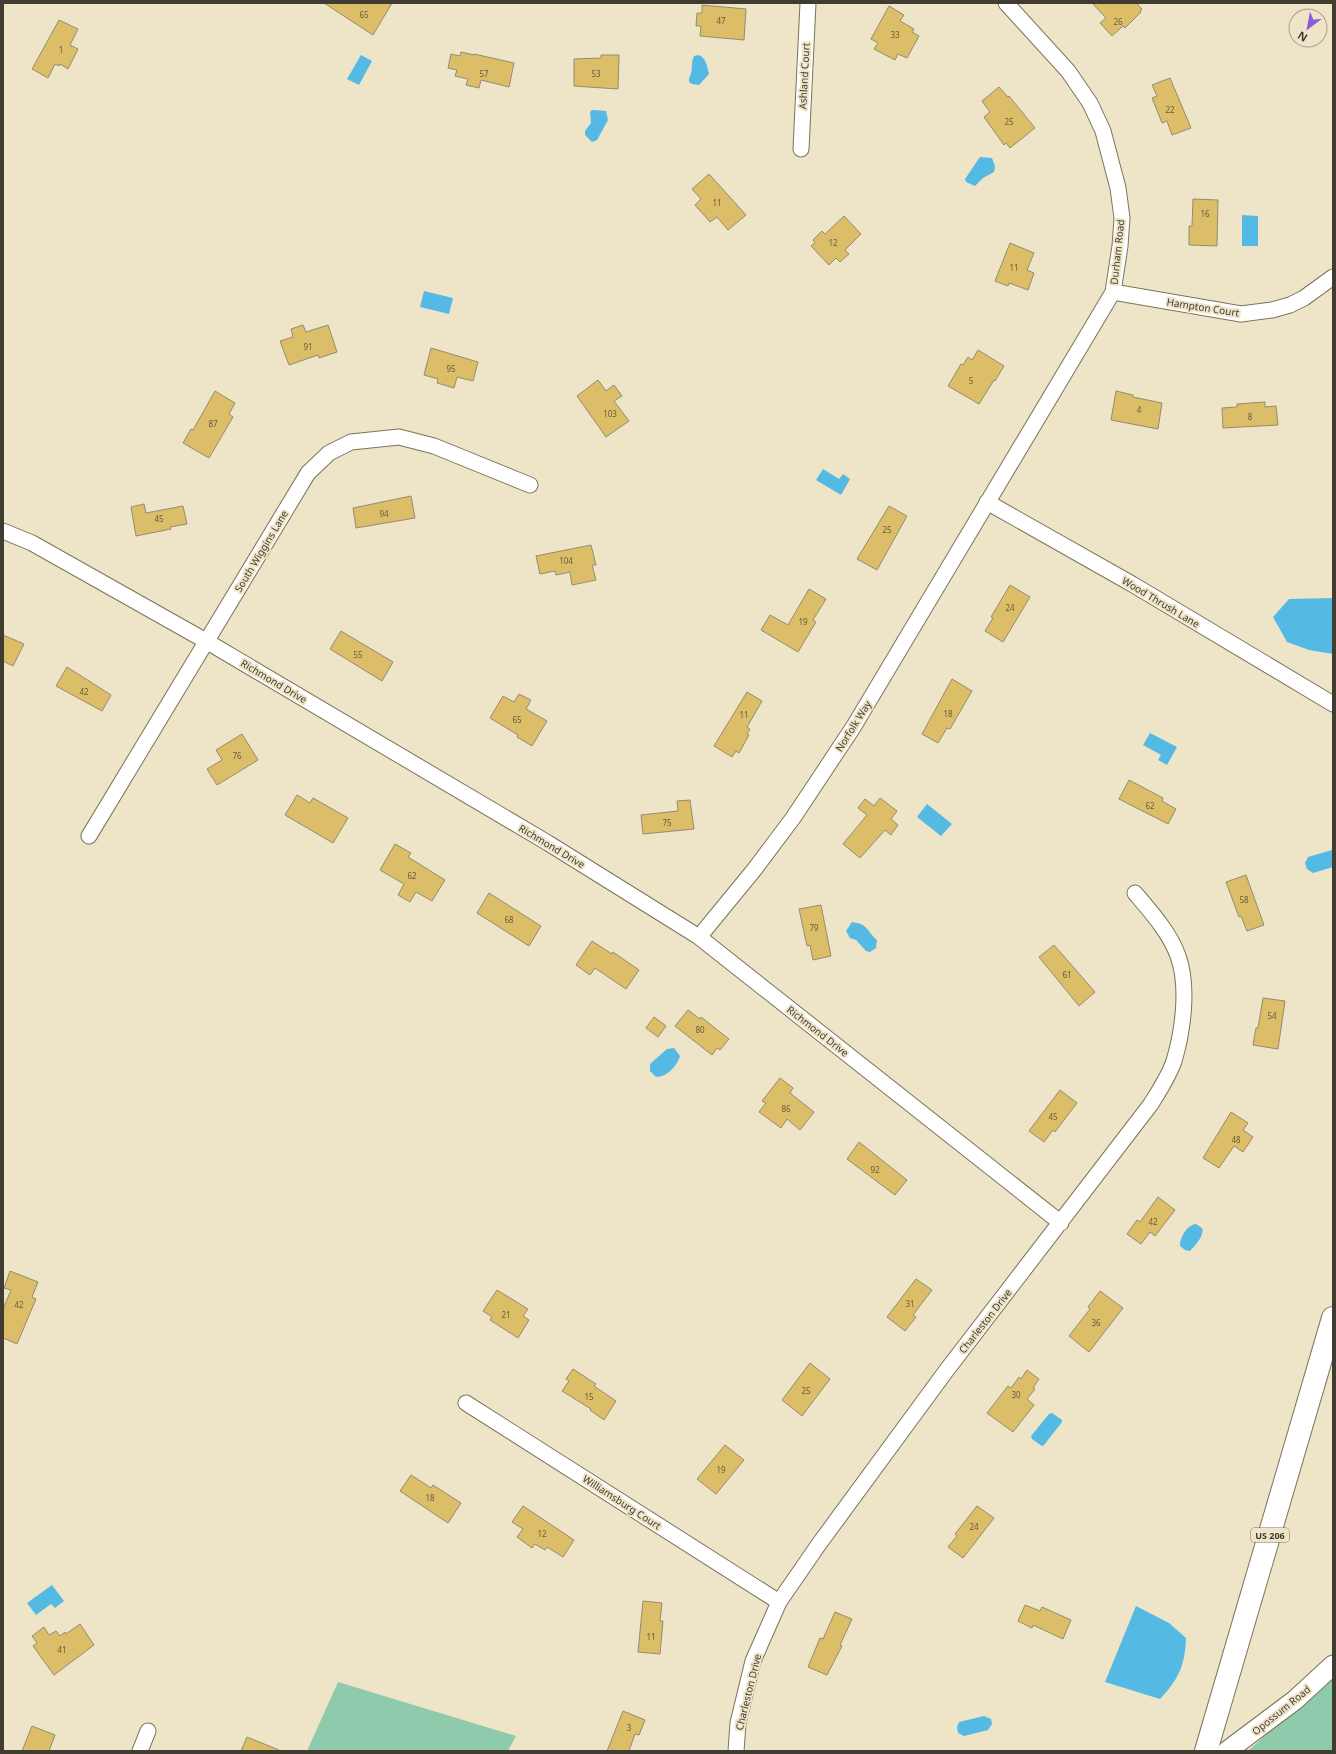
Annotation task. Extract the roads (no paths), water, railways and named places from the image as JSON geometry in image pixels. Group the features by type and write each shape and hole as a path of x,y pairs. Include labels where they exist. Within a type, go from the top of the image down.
{"highway":[{"name":"US 206","path":"1206,1751 1333,1318"}],"street":[{"name":"Ashland Court","path":"801,149 808,3"},
{"name":"Durham Road","path":"987,502 1113,292 1120,246 1122,218 1118,188 1103,132 1090,102 1068,72 1008,4"},
{"name":"Hampton Court","path":"1113,292 1241,314 1272,310 1290,305 1304,298 1333,277"},
{"name":"South Wiggins Lane","path":"89,836 308,473 329,453 351,442 399,437 434,446 530,485"},
{"name":"Wood Thrush Lane","path":"987,502 1132,584 1333,704"},
{"name":"Norfolk Way","path":"699,937 794,818 854,726 987,502"},
{"name":"Richmond Drive","path":"3,531 32,543 206,641 548,843 699,937 1061,1223"},
{"name":"Charleston Drive","path":"736,1751 738,1723 753,1661 779,1602 819,1544 942,1378 1152,1104 1174,1062 1183,1021 1183,980 1178,956 1158,921 1135,893"},
{"name":"Williamsburg Court","path":"466,1403 779,1602"},
{"name":"Opossum Road","path":"1227,1751 1295,1700 1333,1665"},
{"path":"140,1751 148,1731"}],"water":[{"path":"361,55 372,61 359,85 347,79"},
{"path":"698,55 703,58 707,65 709,74 699,85 689,82 694,56"},
{"path":"592,110 606,111 608,120 597,140 592,142 585,135 585,131 591,123 590,112"},
{"path":"980,157 992,158 995,166 994,172 983,178 975,186 966,182 965,179"},
{"path":"1242,215 1258,216 1258,246 1242,246"},
{"path":"424,291 453,298 449,314 420,307"},
{"path":"823,469 839,479 843,474 850,479 841,495 816,480"},
{"path":"1333,598 1333,654 1309,650 1287,642 1273,617 1289,599"},
{"path":"1150,733 1177,747 1167,765 1158,760 1161,755 1143,745"},
{"path":"927,804 952,824 941,836 917,817"},
{"path":"1332,850 1333,867 1313,873 1307,869 1305,863 1308,857"},
{"path":"852,922 861,924 866,928 877,940 876,948 870,952 866,951 856,940 850,938 846,931"},
{"path":"674,1048 680,1056 677,1064 668,1073 660,1077 656,1077 650,1071 650,1064 667,1049"},
{"path":"1196,1224 1202,1228 1203,1231 1201,1237 1190,1251 1185,1250 1180,1246 1183,1235 1187,1229"},
{"path":"1052,1413 1062,1420 1062,1422 1042,1446 1032,1439 1031,1436 1049,1414"},
{"path":"52,1585 64,1601 55,1608 51,1604 36,1615 27,1603"},
{"path":"1136,1606 1169,1623 1186,1638 1184,1656 1180,1671 1167,1692 1160,1699 1105,1682"},
{"path":"984,1716 991,1719 992,1724 988,1730 964,1736 958,1733 957,1727 959,1722"}]}
